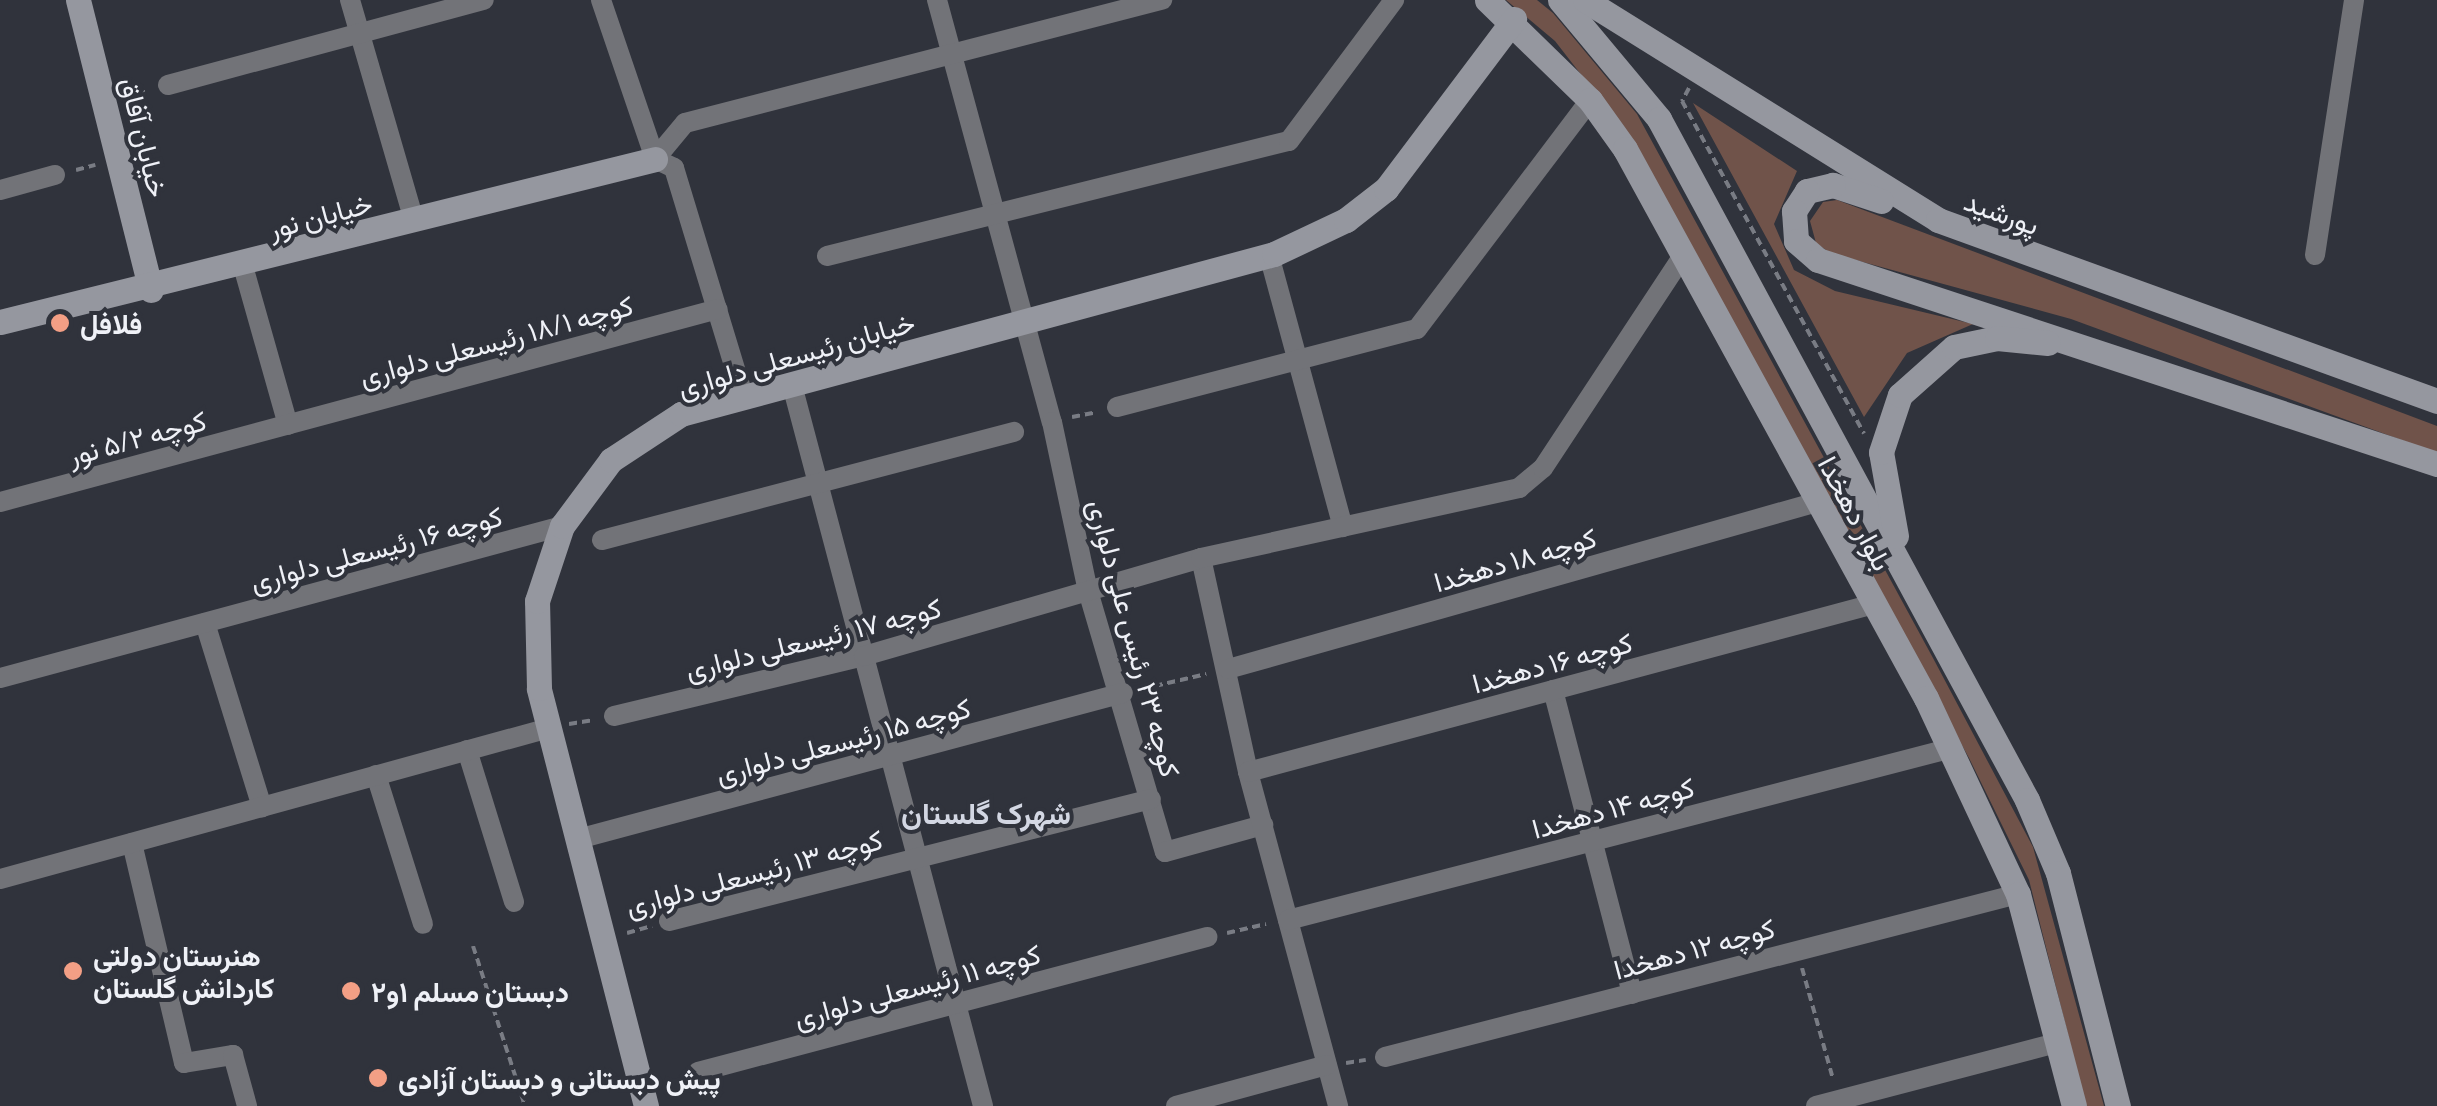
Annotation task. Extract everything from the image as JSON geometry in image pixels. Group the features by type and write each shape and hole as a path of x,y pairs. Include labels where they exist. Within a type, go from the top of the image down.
{"main road":[{"name":"خیابان آفاق","path":"78,0 151,290"},
{"name":"بلوار دهخدا","path":"1488,0 1514,19 1590,100 1683,256 1870,606 1952,748 2018,894 2074,1106"},
{"name":"بلوار دهخدا","path":"1560,0 1658,120 1916,597 2058,873 2118,1106"},
{"name":"پورشید","path":"1585,0 1938,220 2437,402"},
{"name":"خیابان رئیسعلی دلواری","path":"643,1105 539,688 537,601 562,526 611,460 681,414 1269,256 1346,220 1386,189 1514,19"},
{"name":"خیابان نور","path":"0,322 151,290 654,159"},
{"path":"1938,220 1818,186 1801,197 1793,234 1818,260 2437,464"},
{"path":"1916,597 1881,474 1884,431 1900,394 1939,356 1972,341 2019,338 2112,356"}],"street":[{"path":"350,0 414,222"},
{"path":"168,85 484,0"},
{"path":"600,0 654,159 674,168 744,398"},
{"name":"کوچه ۲۳ رئیس علی دلواری","path":"937,0 1052,422 1088,591 1123,693 1165,852 1262,826"},
{"path":"654,159 685,123 1162,0"},
{"path":"828,256 1289,141 1394,0"},
{"path":"2315,255 2354,0"},
{"path":"1117,407 1417,328 1590,100"},
{"path":"0,190 55,175"},
{"path":"1269,256 1343,528"},
{"name":"کوچه ۱۷ رئیسعلی دلواری","path":"614,716 864,656 1201,558 1519,488 1543,468 1683,256"},
{"path":"244,266 288,424"},
{"name":"کوچه ۱۸/۱ رئیسعلی دلواری","path":"288,424 718,309"},
{"path":"792,384 984,1106"},
{"name":"کوچه ۵/۲ نور","path":"0,502 288,424"},
{"path":"602,540 1014,432"},
{"name":"کوچه ۱۸ دهخدا","path":"1228,668 1816,502"},
{"name":"کوچه ۱۶ رئیسعلی دلواری","path":"0,678 562,526"},
{"path":"1201,558 1248,772 1338,1106"},
{"name":"کوچه ۱۶ دهخدا","path":"1248,772 1870,606"},
{"path":"205,622 262,807"},
{"path":"1553,690 1632,994"},
{"name":"کوچه ۱۵ رئیسعلی دلواری","path":"578,840 1123,693"},
{"path":"0,879 549,728"},
{"name":"کوچه ۱۴ دهخدا","path":"1288,920 1952,748"},
{"path":"467,750 514,902"},
{"path":"376,775 423,924"},
{"name":"کوچه ۱۳ رئیسعلی دلواری","path":"669,921 1151,799"},
{"path":"132,843 184,1064 233,1055 247,1106"},
{"name":"کوچه ۱۲ دهخدا","path":"1386,1057 2018,894"},
{"name":"کوچه ۱۱ رئیسعلی دلواری","path":"698,1072 1208,937"},
{"path":"1816,1106 2060,1042"},
{"path":"1176,1106 1327,1065"}],"path":[{"path":"105,100 168,85"},
{"path":"1682,100 1861,434"},
{"path":"55,175 120,160"},
{"path":"1052,422 1117,407"},
{"path":"1123,693 1228,668"},
{"path":"549,728 614,716"},
{"path":"1208,937 1288,920"},
{"name":"کوچه ۱۳ رئیسعلی دلواری","path":"604,940 669,921"},
{"path":"473,946 525,1106"},
{"path":"1797,949 1839,1100"},
{"path":"1327,1065 1386,1057"}],"shaded area":[{"path":"1506,0 1537,0 1553,13 1637,114 1933,658 2033,847 2104,1106 2086,1106 2029,880 1969,758 1635,144 1555,41"},
{"path":"1693,103 1797,171 1774,224 1794,270 1835,291 1973,324 1907,353 1864,417"},
{"path":"1837,200 2437,426 2437,453 2071,319 1830,253 1816,243 1810,221 1823,202"}],"place":[{"name":"فلافل","path":"60,323"},
{"name":"هنرستان دولتی کاردانش گلستان","path":"73,971"},
{"name":"دبستان مسلم ۱و۲","path":"351,991"},
{"name":"پیش دبستانی و دبستان آزادی","path":"378,1078"}],"district":[{"name":"شهرک گلستان","path":"986,812"}]}
